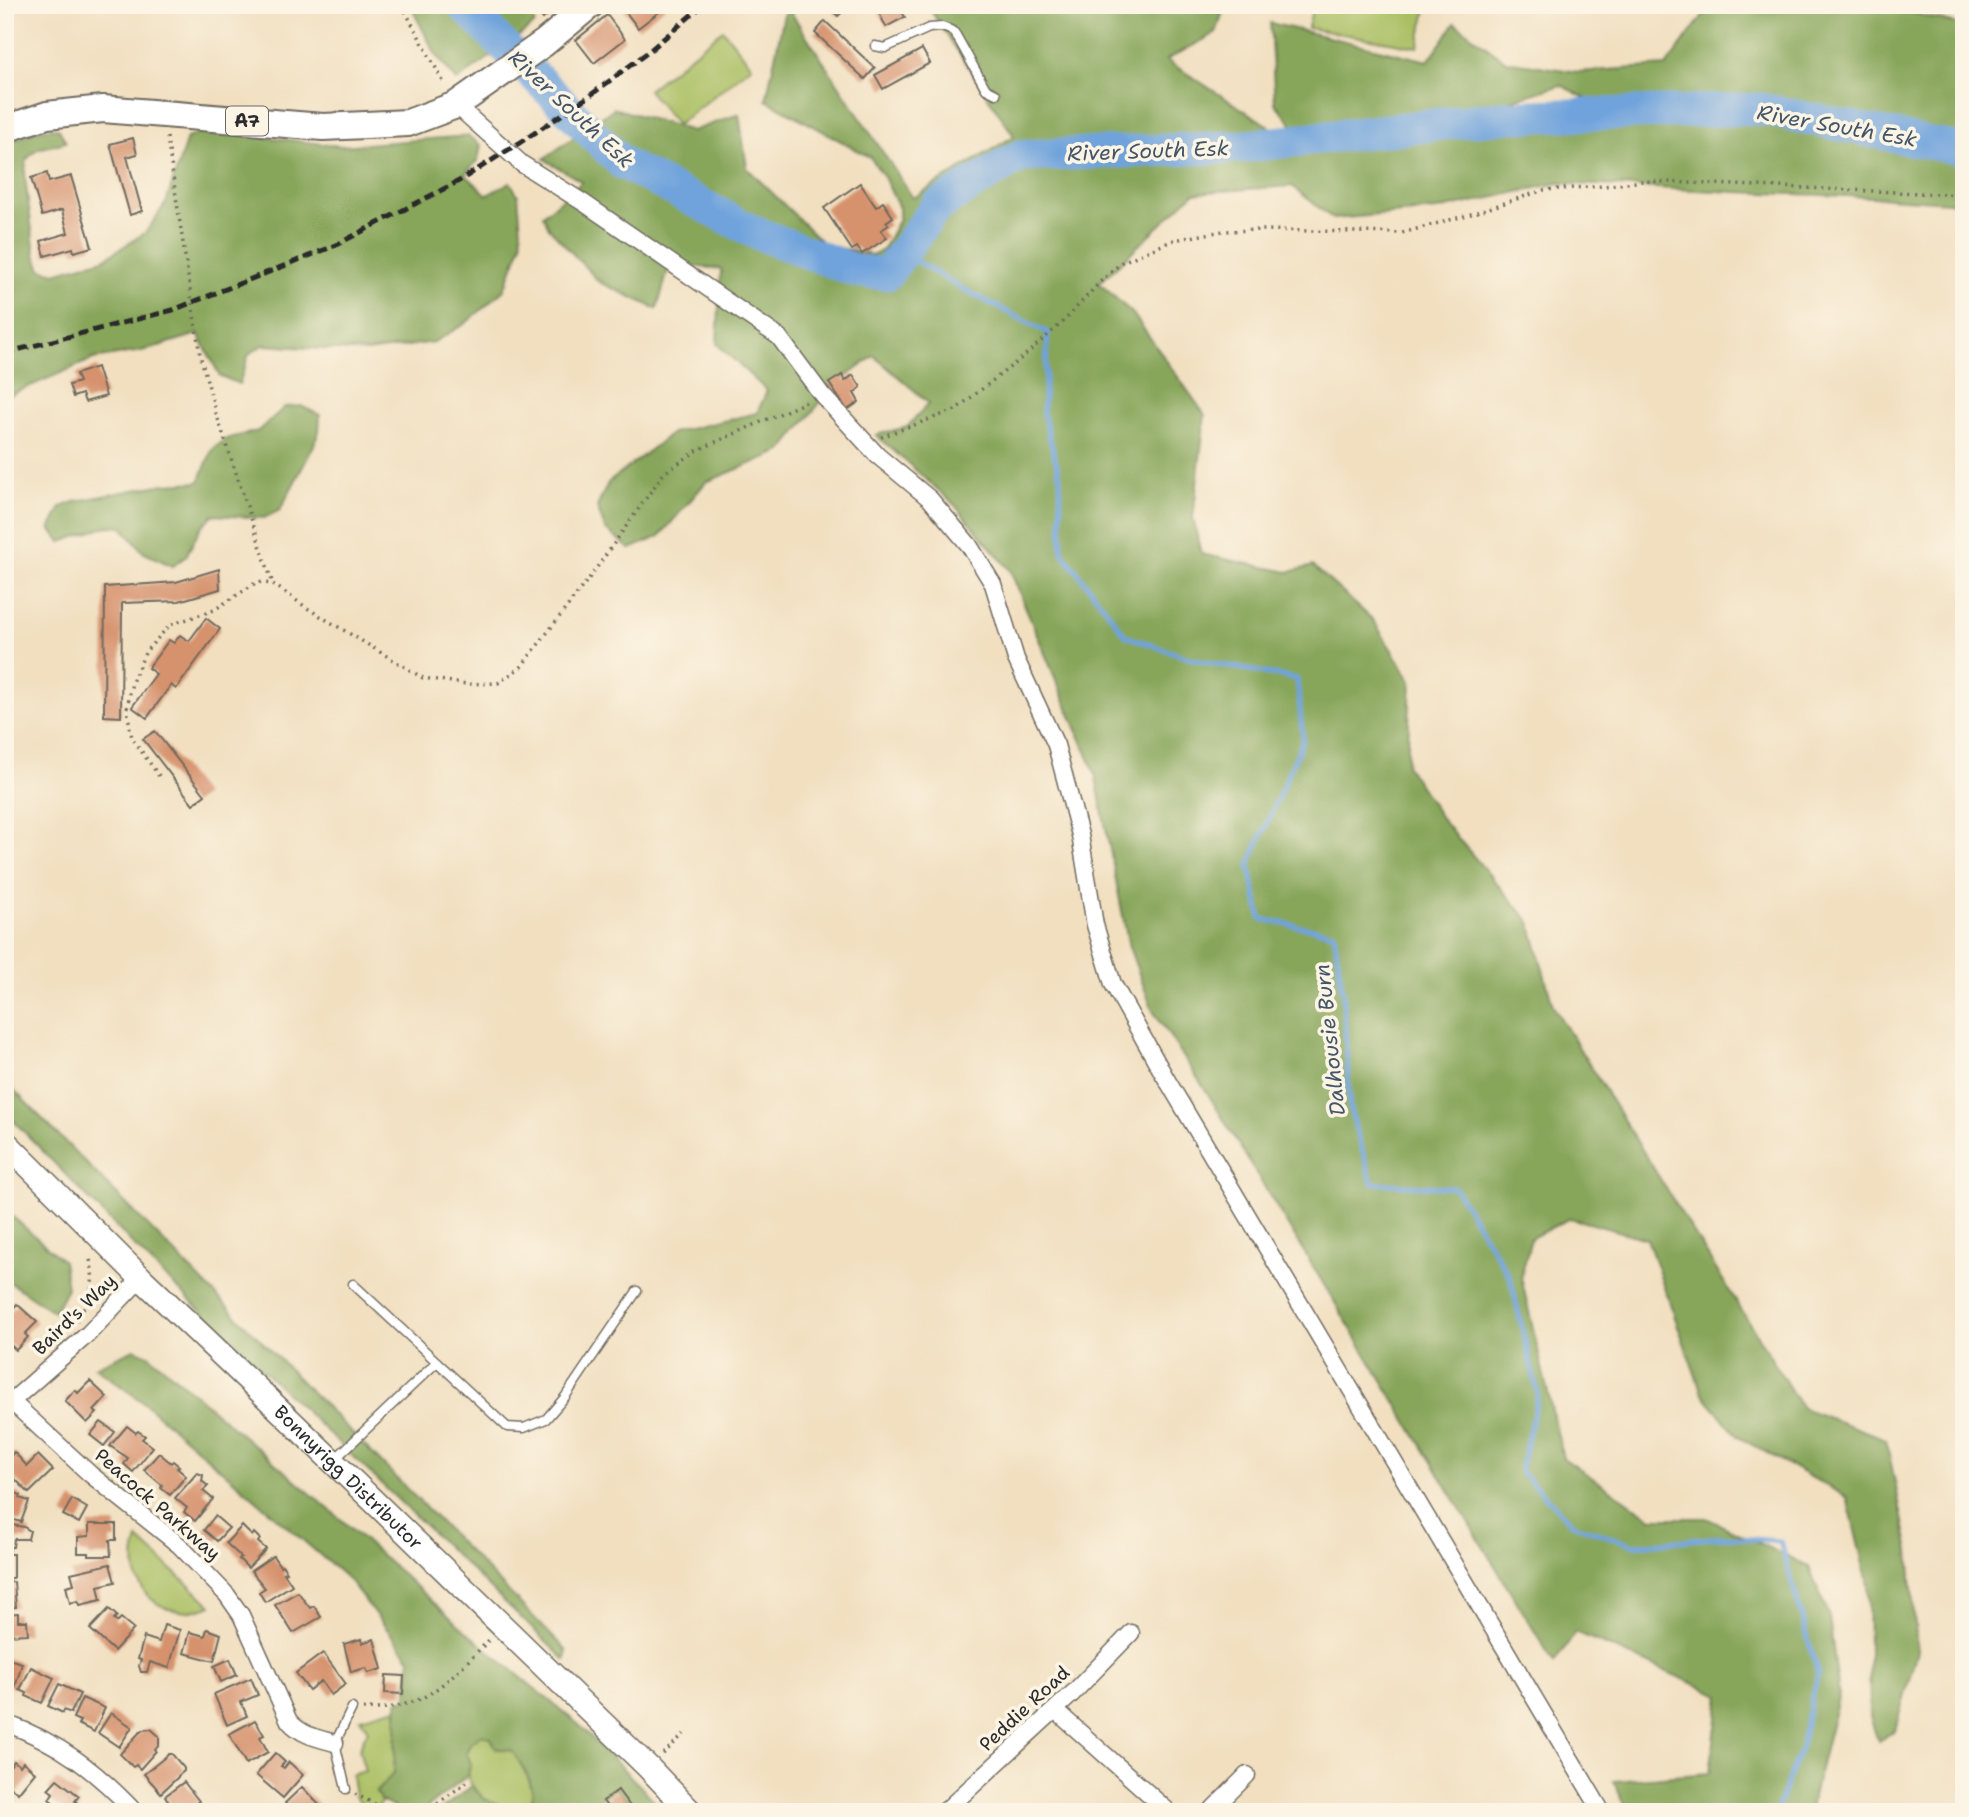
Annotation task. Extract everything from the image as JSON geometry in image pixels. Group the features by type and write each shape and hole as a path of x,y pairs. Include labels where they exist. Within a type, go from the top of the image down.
{"main road":[{"name":"A7","path":"5,129 47,115 103,109 323,127 408,123 456,105 483,88 590,5"},
{"name":"Bonnyrigg Distributor","path":"5,1142 141,1278 503,1626 691,1812"}],"street":[{"path":"456,105 522,164 584,203 779,337 822,395 866,443 930,499 970,545 993,584 1016,659 1056,745 1080,835 1094,925 1113,984 1602,1812"},
{"name":"Baird's Way","path":"8,1404 88,1334 141,1278"},
{"name":"Peacock Parkway","path":"8,1404 179,1545 210,1576 240,1615 289,1721 296,1730 306,1735 335,1742"},
{"name":"Peddie Road","path":"944,1812 1055,1710 1131,1633"},
{"path":"1055,1710 1169,1812"},
{"path":"5,1723 51,1742 110,1786 127,1809"},
{"path":"1210,1812 1247,1775"}],"lane":[{"path":"875,46 885,48 929,28 942,27 953,31 986,89 996,94"},
{"path":"353,1284 507,1427 524,1428 546,1419 565,1396 637,1291"},
{"path":"333,1461 437,1362"},
{"path":"346,1789 335,1742 352,1708"}],"path":[{"path":"402,5 456,105"},
{"path":"164,114 200,355 216,413 273,584"},
{"path":"866,443 955,410 1063,322 1122,262 1187,237 1244,230 1402,233 1544,190 1643,181 1964,195"},
{"path":"159,776 132,738 127,709 132,682 146,651 170,625 214,610 257,582 273,584 307,608 423,678 467,684 498,683 521,667 593,573 664,473 698,450 822,395"},
{"path":"64,1355 66,1337 89,1300 94,1272 88,1250"},
{"path":"352,1708 381,1710 423,1698 449,1678 503,1626"},
{"path":"648,1767 684,1734"},
{"path":"426,1812 471,1779"},
{"path":"346,1789 391,1812"}],"green space":[{"path":"410,5 528,5 535,24 457,81 436,55"},
{"path":"786,5 913,198 1014,136 927,5 1225,5 1216,33 1166,60 1292,141 1466,123 1614,113 1561,85 1486,108 1302,136 1275,103 1270,23 1428,61 1455,23 1506,61 1578,72 1666,66 1707,10 1725,5 1881,5 1964,26 1964,203 1558,183 1437,210 1333,219 1292,186 1194,193 1099,283 1133,314 1205,415 1193,518 1201,554 1288,572 1313,566 1373,620 1411,681 1407,766 1443,821 1530,922 1553,1006 1802,1408 1886,1439 1909,1551 1917,1651 1895,1730 1878,1741 1870,1717 1868,1585 1847,1497 1738,1437 1702,1393 1647,1239 1570,1218 1531,1238 1521,1277 1563,1458 1652,1518 1706,1518 1809,1567 1829,1617 1839,1694 1809,1812 1629,1812 1613,1781 1710,1773 1720,1695 1576,1632 1554,1663 1208,1094 1153,1011 1129,947 1095,773 1010,570 954,504 876,435 907,427 929,403 874,356 833,386 782,451 706,482 659,537 630,549 605,529 597,507 608,483 672,433 757,413 767,391 717,344 721,269 670,264 657,309 599,282 549,228 543,215 582,182 544,159 614,108 692,131 739,114 747,168 825,245 871,255 882,251 899,219 899,208 884,177 870,157 766,100"},
{"path":"1313,5 1427,5 1418,47 1308,28"},
{"path":"723,30 752,66 677,125 648,90"},
{"path":"58,128 66,142 37,149 26,160 25,177 35,254 41,269 55,273 104,259 146,232 166,203 187,138 204,130 341,146 468,136 481,145 478,160 465,174 487,195 510,182 518,195 522,243 504,290 466,323 434,342 368,352 263,345 249,354 239,384 220,376 198,334 142,351 93,359 5,397 5,144 41,129"},
{"path":"301,406 320,415 319,431 280,510 264,518 213,515 201,527 186,556 173,566 144,553 122,527 108,526 61,542 50,529 61,507 77,501 164,484 199,482 212,450 226,439 258,431 285,407"},
{"path":"5,1081 567,1651 565,1660 149,1261 5,1112"},
{"path":"5,1210 63,1261 67,1288 54,1312 5,1279"},
{"path":"134,1349 149,1355 345,1523 478,1642 578,1724 666,1812 636,1812 616,1788 590,1807 571,1812 527,1812 533,1797 532,1789 521,1765 512,1751 496,1748 491,1738 482,1735 471,1743 466,1752 471,1764 467,1776 421,1812 403,1812 381,1801 376,1792 394,1773 398,1701 407,1699 410,1659 349,1580 144,1403 95,1367"},
{"path":"138,1539 211,1605 177,1611 150,1598 141,1587 136,1573 134,1557"},
{"path":"397,1708 394,1774 376,1792 381,1801 376,1812 367,1812 355,1796 352,1775 365,1771 359,1749 368,1730 360,1718"},
{"path":"482,1735 491,1738 496,1748 512,1751 521,1765 532,1789 533,1797 527,1812 509,1812 484,1799 472,1786 467,1776 471,1764 466,1752 471,1743"},
{"path":"472,1786 484,1799 509,1812 437,1812"}],"building":[{"path":"532,5 559,5 543,19"},
{"path":"668,5 638,28 622,7"},
{"path":"827,5 850,5 838,16"},
{"path":"898,5 905,17 886,27 879,13"},
{"path":"607,15 625,39 594,63 576,40"},
{"path":"825,21 875,68 865,79 815,33"},
{"path":"922,49 930,63 883,89 875,75"},
{"path":"133,138 137,154 127,157 142,211 130,215 110,144"},
{"path":"47,173 49,182 71,176 92,247 74,252 73,248 45,256 41,241 68,233 62,210 42,216 31,178"},
{"path":"860,183 876,207 883,202 893,217 886,222 889,225 881,230 887,238 862,254 857,247 852,250 824,208"},
{"path":"97,367 106,396 85,402 82,394 73,397 69,385 79,382 76,374"},
{"path":"842,375 845,381 853,375 861,387 854,393 859,402 847,410 829,383"},
{"path":"219,569 220,589 179,601 122,603 121,717 104,716 105,587 176,582"},
{"path":"206,618 220,629 176,689 171,685 147,718 132,707 156,674 148,668 169,640 174,643 180,635 189,641"},
{"path":"155,731 205,795 193,804 143,739"},
{"path":"17,1304 37,1322 25,1334 28,1337 16,1350 5,1340 5,1307 10,1312"},
{"path":"90,1381 107,1397 87,1423 65,1401 75,1390 78,1393"},
{"path":"101,1422 115,1432 104,1446 90,1435"},
{"path":"127,1426 145,1436 142,1439 153,1447 133,1472 124,1464 128,1458 110,1446"},
{"path":"14,1452 27,1466 38,1455 53,1470 29,1493 5,1469 5,1461"},
{"path":"159,1453 179,1466 177,1468 186,1476 170,1495 144,1470"},
{"path":"197,1473 203,1475 202,1481 208,1486 203,1491 213,1499 195,1521 184,1512 187,1508 175,1498"},
{"path":"5,1489 29,1501 21,1522 5,1517"},
{"path":"72,1499 87,1508 79,1523 63,1515"},
{"path":"215,1516 229,1528 217,1541 204,1530"},
{"path":"5,1524 24,1527 30,1531 28,1539 14,1539 13,1547 10,1547 10,1550 5,1549"},
{"path":"89,1524 116,1524 116,1540 110,1540 111,1556 78,1553 78,1537 89,1536"},
{"path":"242,1526 252,1536 254,1533 260,1539 258,1542 266,1549 248,1568 226,1543"},
{"path":"5,1554 13,1554 13,1578 5,1578"},
{"path":"273,1556 287,1572 284,1573 292,1585 265,1602 259,1592 265,1588 251,1571"},
{"path":"110,1564 115,1582 98,1586 101,1600 80,1605 78,1601 70,1603 66,1586 74,1584 71,1573"},
{"path":"14,1582 16,1607 5,1608 5,1583"},
{"path":"298,1592 310,1608 314,1606 321,1617 293,1633 275,1605"},
{"path":"109,1609 117,1616 114,1619 117,1622 121,1618 134,1629 114,1651 90,1629"},
{"path":"18,1613 18,1621 27,1621 28,1634 5,1635 5,1614"},
{"path":"164,1625 180,1630 169,1668 150,1662 147,1672 141,1672 141,1660 138,1659 144,1637 159,1642"},
{"path":"207,1629 221,1634 214,1661 184,1653 190,1632 205,1636"},
{"path":"361,1639 362,1643 374,1639 382,1669 368,1673 366,1668 351,1672 344,1644"},
{"path":"323,1653 346,1684 331,1695 321,1681 309,1690 296,1673"},
{"path":"5,1658 22,1663 15,1688 5,1685"},
{"path":"230,1659 237,1675 221,1682 214,1666"},
{"path":"31,1667 54,1678 42,1703 26,1696 27,1693 20,1690"},
{"path":"386,1675 404,1676 403,1694 385,1693"},
{"path":"251,1678 258,1695 241,1702 247,1716 227,1725 214,1694"},
{"path":"59,1684 80,1694 71,1713 64,1710 63,1713 48,1706"},
{"path":"82,1698 105,1708 94,1732 78,1724 80,1721 73,1718"},
{"path":"111,1713 132,1727 119,1747 98,1733"},
{"path":"255,1720 264,1735 260,1737 268,1752 246,1764 229,1734"},
{"path":"151,1729 159,1736 159,1745 140,1769 136,1765 133,1767 120,1754 138,1734"},
{"path":"275,1753 285,1762 281,1766 284,1768 289,1762 303,1775 283,1798 256,1775"},
{"path":"172,1754 184,1771 161,1793 144,1774"},
{"path":"14,1761 20,1766 23,1762 35,1772 18,1793 5,1783 5,1772"},
{"path":"57,1779 79,1796 75,1801 81,1806 76,1812 65,1812 49,1799 53,1793 48,1789"},
{"path":"184,1782 199,1801 185,1812 176,1812 165,1796"},
{"path":"302,1787 326,1812 293,1812 285,1803"},
{"path":"618,1790 632,1809 628,1812 611,1812 603,1801"}],"waterway":[{"name":"River South Esk","path":"463,5 622,163 754,232 856,271 887,274 937,206 1020,156 1240,147 1502,117 1761,109 1964,150"},
{"name":"Dalhousie Burn","path":"902,252 959,287 1048,333 1043,413 1060,477 1062,552 1126,636 1195,660 1297,679 1303,740 1249,865 1261,919 1334,933 1343,994 1350,1109 1372,1183 1455,1188 1510,1277 1538,1395 1520,1471 1572,1524 1634,1545 1723,1537 1780,1541 1818,1674 1801,1746 1776,1812"}],"railway":[{"path":"5,353 173,310 334,246 459,181 524,140 648,52 703,5"}]}
